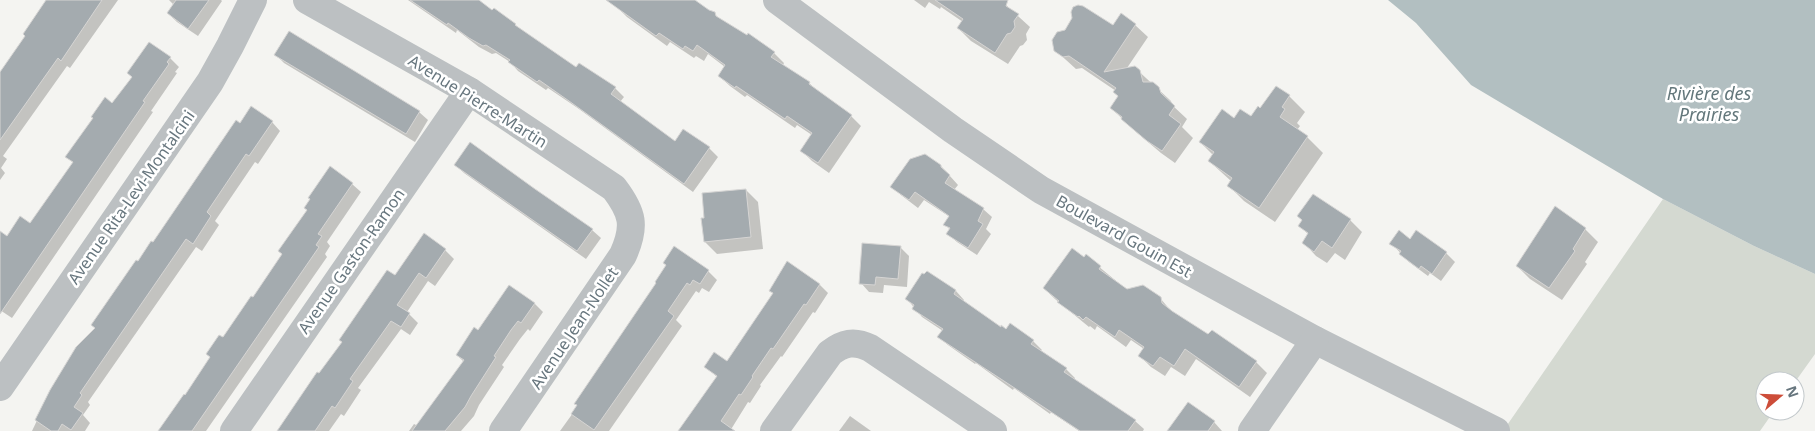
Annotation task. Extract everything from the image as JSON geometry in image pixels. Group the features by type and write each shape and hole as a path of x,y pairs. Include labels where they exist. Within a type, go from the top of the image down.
{"street":[{"name":"Avenue Rita-Levi-Montalcini","path":"0,387 210,82 253,0"},
{"name":"Avenue Pierre-Martin","path":"307,0 469,91 614,188 626,203 632,220"},
{"name":"Boulevard Gouin Est","path":"776,0 953,130 1041,190 1315,340 1496,431"},
{"name":"Avenue Gaston-Ramon","path":"234,431 469,91"},
{"name":"Avenue Jean-Nollet","path":"503,431 624,255 630,239 632,220"},
{"path":"1252,431 1315,340"},
{"path":"774,431 830,353 837,348 852,343 862,344 879,353 992,431"}],"shaded area":[{"path":"1663,199 1754,246 1815,274 1815,354 1803,371 1755,371 1755,421 1767,421 1760,431 1503,431"}],"water":[{"name":"Rivière des Prairies","path":"1388,0 1815,0 1815,274 1754,246 1663,199 1471,85 1416,23"}],"building":[{"path":"46,0 102,0 61,61 58,58 0,140 0,72 25,36 23,34"},
{"path":"176,0 209,0 188,29 167,13"},
{"path":"410,0 479,0 492,10 494,8 515,25 576,67 579,63 616,87 611,94 675,141 683,129 710,147 684,184 539,80 537,82 508,62 510,60 486,45 483,46 469,38 448,23 447,25"},
{"path":"606,0 695,0 715,12 716,16 747,35 748,33 775,52 771,57 810,82 809,84 852,115 818,163 800,151 812,133 787,116 785,119 718,76 725,65 697,45 693,51 685,46 683,49 659,33 656,36"},
{"path":"935,0 1008,0 1006,6 1019,14 1014,21 1015,27 1011,33 1007,34 995,53 957,28 963,19"},
{"path":"1083,6 1113,25 1121,13 1136,24 1104,72 1135,66 1140,70 1143,82 1153,82 1159,87 1161,93 1175,106 1169,115 1181,124 1162,151 1147,141 1110,108 1118,96 1113,92 1116,88 1069,56 1063,57 1054,51 1052,40 1057,32 1065,30 1072,18 1071,12 1073,7"},
{"path":"289,31 420,111 406,134 274,55"},
{"path":"149,42 171,57 167,62 169,64 0,314 0,231 7,236 20,216 30,223 73,162 65,157 93,118 91,117 105,97 112,103 132,77 127,73"},
{"path":"1276,86 1290,95 1282,107 1285,109 1280,117 1308,136 1259,208 1227,186 1232,178 1208,161 1214,152 1199,142 1222,109 1234,118 1240,109 1251,116 1258,106 1260,108"},
{"path":"251,106 273,121 249,156 246,154 207,212 211,216 193,244 186,239 80,393 82,395 74,407 83,413 71,430 62,424 58,431 51,431 35,420 50,390 76,347 95,328 91,325 136,260 138,261 151,241 153,242 236,120 240,123"},
{"path":"470,142 593,229 577,251 454,165"},
{"path":"925,154 941,165 950,175 945,183 984,208 978,221 983,224 968,248 946,234 950,228 943,225 949,216 915,192 909,200 890,187 910,159"},
{"path":"330,166 353,183 318,234 322,236 316,245 319,247 192,431 158,431 210,357 206,354 219,335 223,337 282,254 278,251 307,210 304,208 310,199 308,198"},
{"path":"746,189 751,237 704,242 701,218 704,218 702,193"},
{"path":"1313,194 1351,219 1332,248 1322,241 1314,252 1302,243 1308,233 1298,226 1302,220 1297,216"},
{"path":"1555,206 1586,228 1573,249 1575,251 1549,288 1516,266"},
{"path":"1399,230 1410,239 1416,230 1447,252 1432,274 1421,266 1419,269 1399,254 1401,251 1389,244"},
{"path":"424,233 446,249 426,278 419,273 397,305 410,313 401,327 391,321 350,379 353,381 335,408 332,406 315,431 277,431 317,372 319,373 342,342 339,340 387,270 395,275"},
{"path":"862,243 901,246 898,279 876,277 875,285 859,284"},
{"path":"674,246 709,270 700,284 693,280 690,285 687,283 668,311 674,316 594,430 571,414 577,405 574,404 656,283 666,265 663,263"},
{"path":"1072,248 1084,257 1086,254 1101,266 1099,269 1127,289 1143,285 1161,297 1162,303 1172,311 1208,334 1212,330 1257,361 1239,387 1185,349 1174,366 1160,357 1153,366 1138,356 1144,347 1119,330 1115,337 1086,317 1083,320 1057,302 1059,301 1043,288"},
{"path":"787,261 820,284 773,349 771,348 741,395 739,394 721,421 735,431 678,431 717,376 704,367 714,352 727,361 773,293 769,291"},
{"path":"927,271 956,290 954,294 1001,327 1001,325 1006,329 1010,323 1034,340 1031,344 1067,368 1064,372 1136,420 1128,431 1080,431 937,337 943,329 912,309 914,305 905,299 922,273 924,274"},
{"path":"509,285 535,303 521,323 518,321 511,330 465,407 445,431 412,431 464,360 456,355 474,327 478,330"},
{"path":"1188,402 1215,421 1208,431 1167,431"}]}
